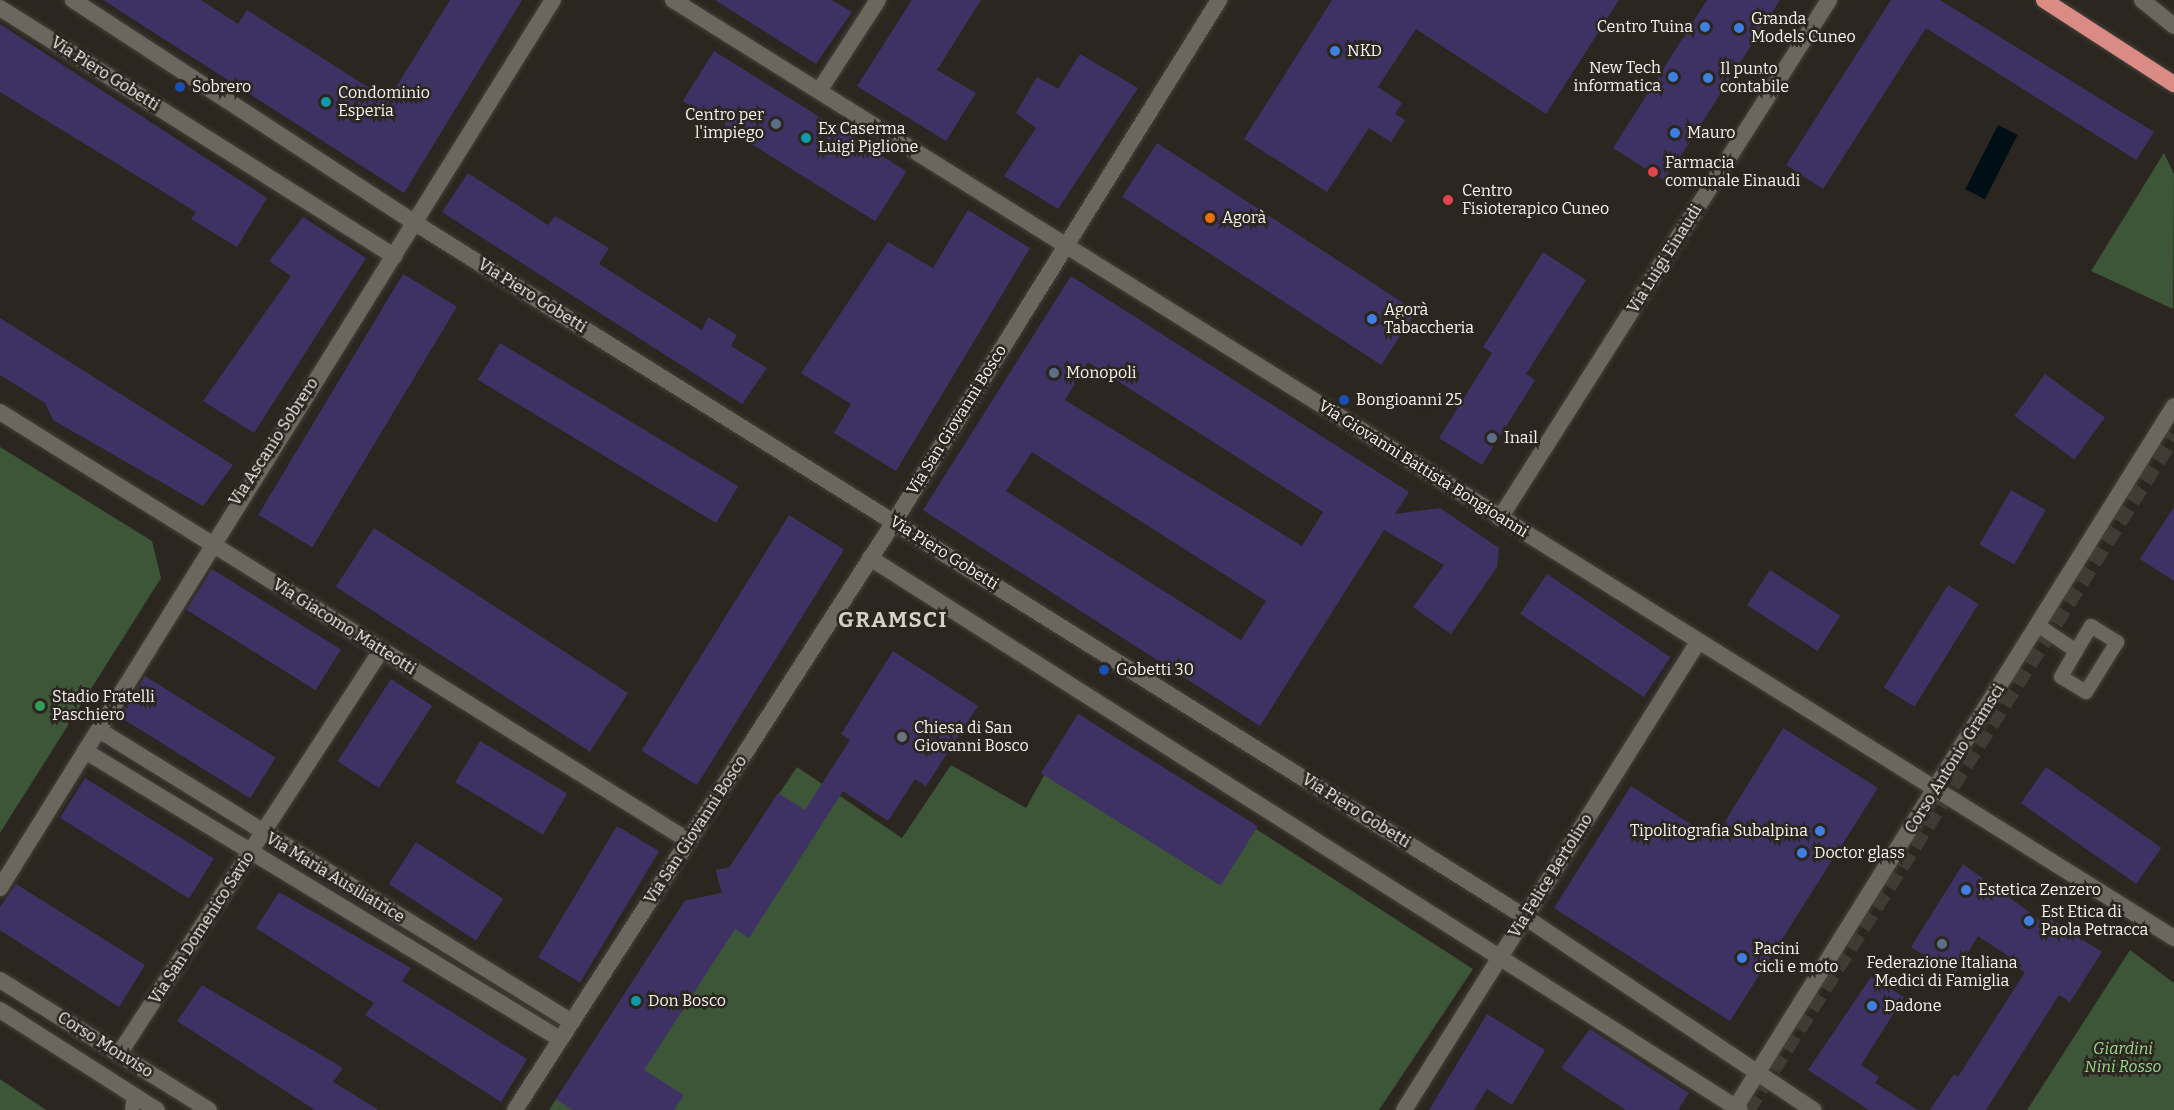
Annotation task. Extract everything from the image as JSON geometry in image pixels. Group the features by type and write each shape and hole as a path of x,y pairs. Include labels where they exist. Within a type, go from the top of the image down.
{"highway":[{"path":"2044,0 2174,84"}],"street":[{"name":"Via Piero Gobetti","path":"73,0 415,223 1525,917 1756,1075 1814,1110"},
{"name":"Via Ascanio Sobrero","path":"0,888 99,730 209,544 415,223 553,0"},
{"name":"Via Giovanni Battista Bongioanni","path":"673,0 821,88 1064,247 2174,938"},
{"path":"821,88 878,0"},
{"name":"Via San Giovanni Bosco","path":"515,1110 894,522 1219,0"},
{"name":"Via Luigi Einaudi","path":"1500,518 1829,0"},
{"path":"2145,2 2174,14"},
{"path":"2145,2 2174,26"},
{"name":"Via Piero Gobetti","path":"0,8 394,256"},
{"name":"Corso Antonio Gramsci","path":"1736,1109 2174,406"},
{"name":"Via Giacomo Matteotti","path":"0,412 689,841"},
{"path":"870,558 1498,960 1736,1109"},
{"name":"Via Felice Bertolino","path":"1404,1110 1698,642"},
{"name":"Via San Domenico Savio","path":"119,1054 264,835 381,650"},
{"name":"Via Maria Ausiliatrice","path":"99,730 264,835 573,1022"},
{"name":"Via Maria Ausiliatrice","path":"85,752 560,1039"},
{"name":"Corso Monviso","path":"0,980 209,1110"},
{"name":"Corso Monviso","path":"0,1010 133,1103 157,1110"}],"lane":[{"path":"2039,626 2076,651"},
{"path":"2091,626 2117,642 2086,692 2061,677 2076,651 2091,626"}],"green space":[{"path":"2164,153 2174,174 2173,309 2091,271"},
{"name":"Stadio Fratelli Paschiero","path":"0,447 152,541 161,578 0,833"},
{"path":"1078,714 1473,969 1379,1110 549,1110 685,901 722,893 716,870 729,868 797,767 902,838 951,765 1026,808"},
{"name":"Giardini Nini Rosso","path":"2130,950 2174,983 2174,1110 2027,1110"},
{"path":"0,1079 40,1106 46,1110 0,1110"}],"shaded area":[{"path":"1998,125 2018,135 1985,199 1965,189"}],"building":[{"path":"103,0 201,0 238,24 247,10 388,100 450,0 522,0 404,193"},
{"path":"715,0 832,0 852,12 816,64"},
{"path":"912,0 981,0 937,70 976,93 946,141 857,86"},
{"path":"1332,0 1619,0 1546,114 1416,29 1378,87 1402,103 1395,114 1405,120 1391,142 1369,128 1327,192 1244,139"},
{"path":"1707,0 1780,0 1665,181 1613,148"},
{"path":"1891,0 1940,0 2154,132 2136,160 1926,28 1823,189 1786,165"},
{"path":"0,24 267,198 237,247 191,219 196,212 0,92"},
{"name":"Ex Caserma Luigi Piglione","path":"714,51 907,171 875,221 683,101"},
{"path":"1080,54 1138,88 1058,209 1004,176 1036,128 1016,113 1037,77 1058,89"},
{"path":"1157,143 1416,311 1381,365 1122,197"},
{"path":"468,173 548,225 555,216 609,248 599,264 702,330 708,317 737,335 731,346 767,368 742,404 442,212"},
{"path":"968,210 1030,248 896,471 834,433 851,404 801,373 888,242 933,268"},
{"path":"303,217 366,258 254,433 203,401 291,276 269,261"},
{"path":"1543,252 1586,280 1526,374 1535,380 1482,465 1439,438 1492,353 1483,347"},
{"path":"403,274 457,306 312,547 258,515"},
{"path":"1071,276 1409,492 1395,514 1440,508 1499,548 1497,567 1451,634 1413,607 1444,565 1384,530 1260,726 923,510","holes":["1088,362 1323,512 1302,546 1065,400","1032,452 1266,601 1241,640 1006,491"]},
{"path":"0,318 233,465 203,506 53,420 45,403 0,375"},
{"path":"500,343 738,486 716,523 478,380"},
{"path":"2045,374 2105,417 2074,460 2014,416"},
{"path":"2011,490 2046,510 2014,565 1980,545"},
{"path":"2174,507 2174,581 2140,559"},
{"path":"789,515 844,549 697,785 642,751"},
{"path":"374,528 628,693 590,752 336,587"},
{"path":"212,569 341,650 315,690 187,610"},
{"path":"1770,570 1840,616 1818,651 1747,605"},
{"path":"1547,574 1671,657 1644,697 1520,614"},
{"path":"1948,585 1979,604 1914,707 1884,688"},
{"path":"893,651 978,706 926,786 915,779 888,821 843,791 749,938 735,929 644,1070 684,1095 674,1110 572,1110 556,1099 685,901 722,893 716,870 729,868 778,793 805,810 850,740 841,734"},
{"path":"145,676 276,758 250,798 120,717"},
{"path":"391,679 432,706 379,788 338,761"},
{"path":"1078,714 1258,826 1221,886 1041,773"},
{"path":"1783,728 1878,788 1730,1021 1554,908 1631,786 1714,839"},
{"path":"480,741 567,794 543,835 455,782"},
{"path":"2046,767 2162,848 2136,884 2021,803"},
{"path":"85,778 214,859 189,898 60,818"},
{"path":"617,826 659,851 580,982 538,957"},
{"path":"416,842 503,899 476,941 389,884"},
{"path":"1963,864 2047,925 2051,919 2102,952 2070,1002 2059,995 1986,1110 1930,1110 1954,1074 1958,1077 2025,972 2019,969 2022,965 1978,936 1954,975 1911,947"},
{"path":"16,884 145,965 119,1007 0,930 0,907"},
{"path":"279,892 411,968 402,981 527,1059 501,1102 365,1015 374,1003 256,928"},
{"path":"1871,977 1904,997 1861,1065 1879,1077 1875,1083 1918,1110 1869,1110 1808,1070"},
{"path":"202,985 343,1068 333,1082 379,1110 315,1110 177,1021"},
{"path":"1487,1014 1545,1050 1512,1105 1487,1089 1474,1110 1429,1110"},
{"path":"1590,1029 1689,1093 1678,1110 1626,1110 1561,1068"}],"tunnel":[{"path":"1747,1110 2174,435"}],"place":[{"name":"Centro Tuina","path":"1705,27"},
{"name":"Granda Models Cuneo","path":"1739,28"},
{"name":"NKD","path":"1335,51"},
{"name":"New Tech informatica","path":"1673,77"},
{"name":"Il punto contabile","path":"1708,78"},
{"name":"Sobrero","path":"180,87"},
{"name":"Condominio Esperia","path":"326,102"},
{"name":"Centro per l'impiego","path":"776,124"},
{"name":"Mauro","path":"1675,133"},
{"name":"Ex Caserma Luigi Piglione","path":"806,138"},
{"name":"Farmacia comunale Einaudi","path":"1653,172"},
{"name":"Centro Fisioterapico Cuneo","path":"1448,200"},
{"name":"Agorà","path":"1210,218"},
{"name":"Agorà Tabaccheria","path":"1372,319"},
{"name":"Monopoli","path":"1054,373"},
{"name":"Bongioanni 25","path":"1344,400"},
{"name":"Inail","path":"1492,438"},
{"name":"Gobetti 30","path":"1104,670"},
{"name":"Stadio Fratelli Paschiero","path":"40,706"},
{"name":"Chiesa di San Giovanni Bosco","path":"902,737"},
{"name":"Tipolitografia Subalpina","path":"1820,831"},
{"name":"Doctor glass","path":"1802,853"},
{"name":"Estetica Zenzero","path":"1966,890"},
{"name":"Est Etica di Paola Petracca","path":"2029,921"},
{"name":"Federazione Italiana Medici di Famiglia","path":"1942,944"},
{"name":"Pacini cicli e moto","path":"1742,958"},
{"name":"Don Bosco","path":"636,1001"},
{"name":"Dadone","path":"1872,1006"}],"district":[{"name":"GRAMSCI","path":"893,620"}]}
